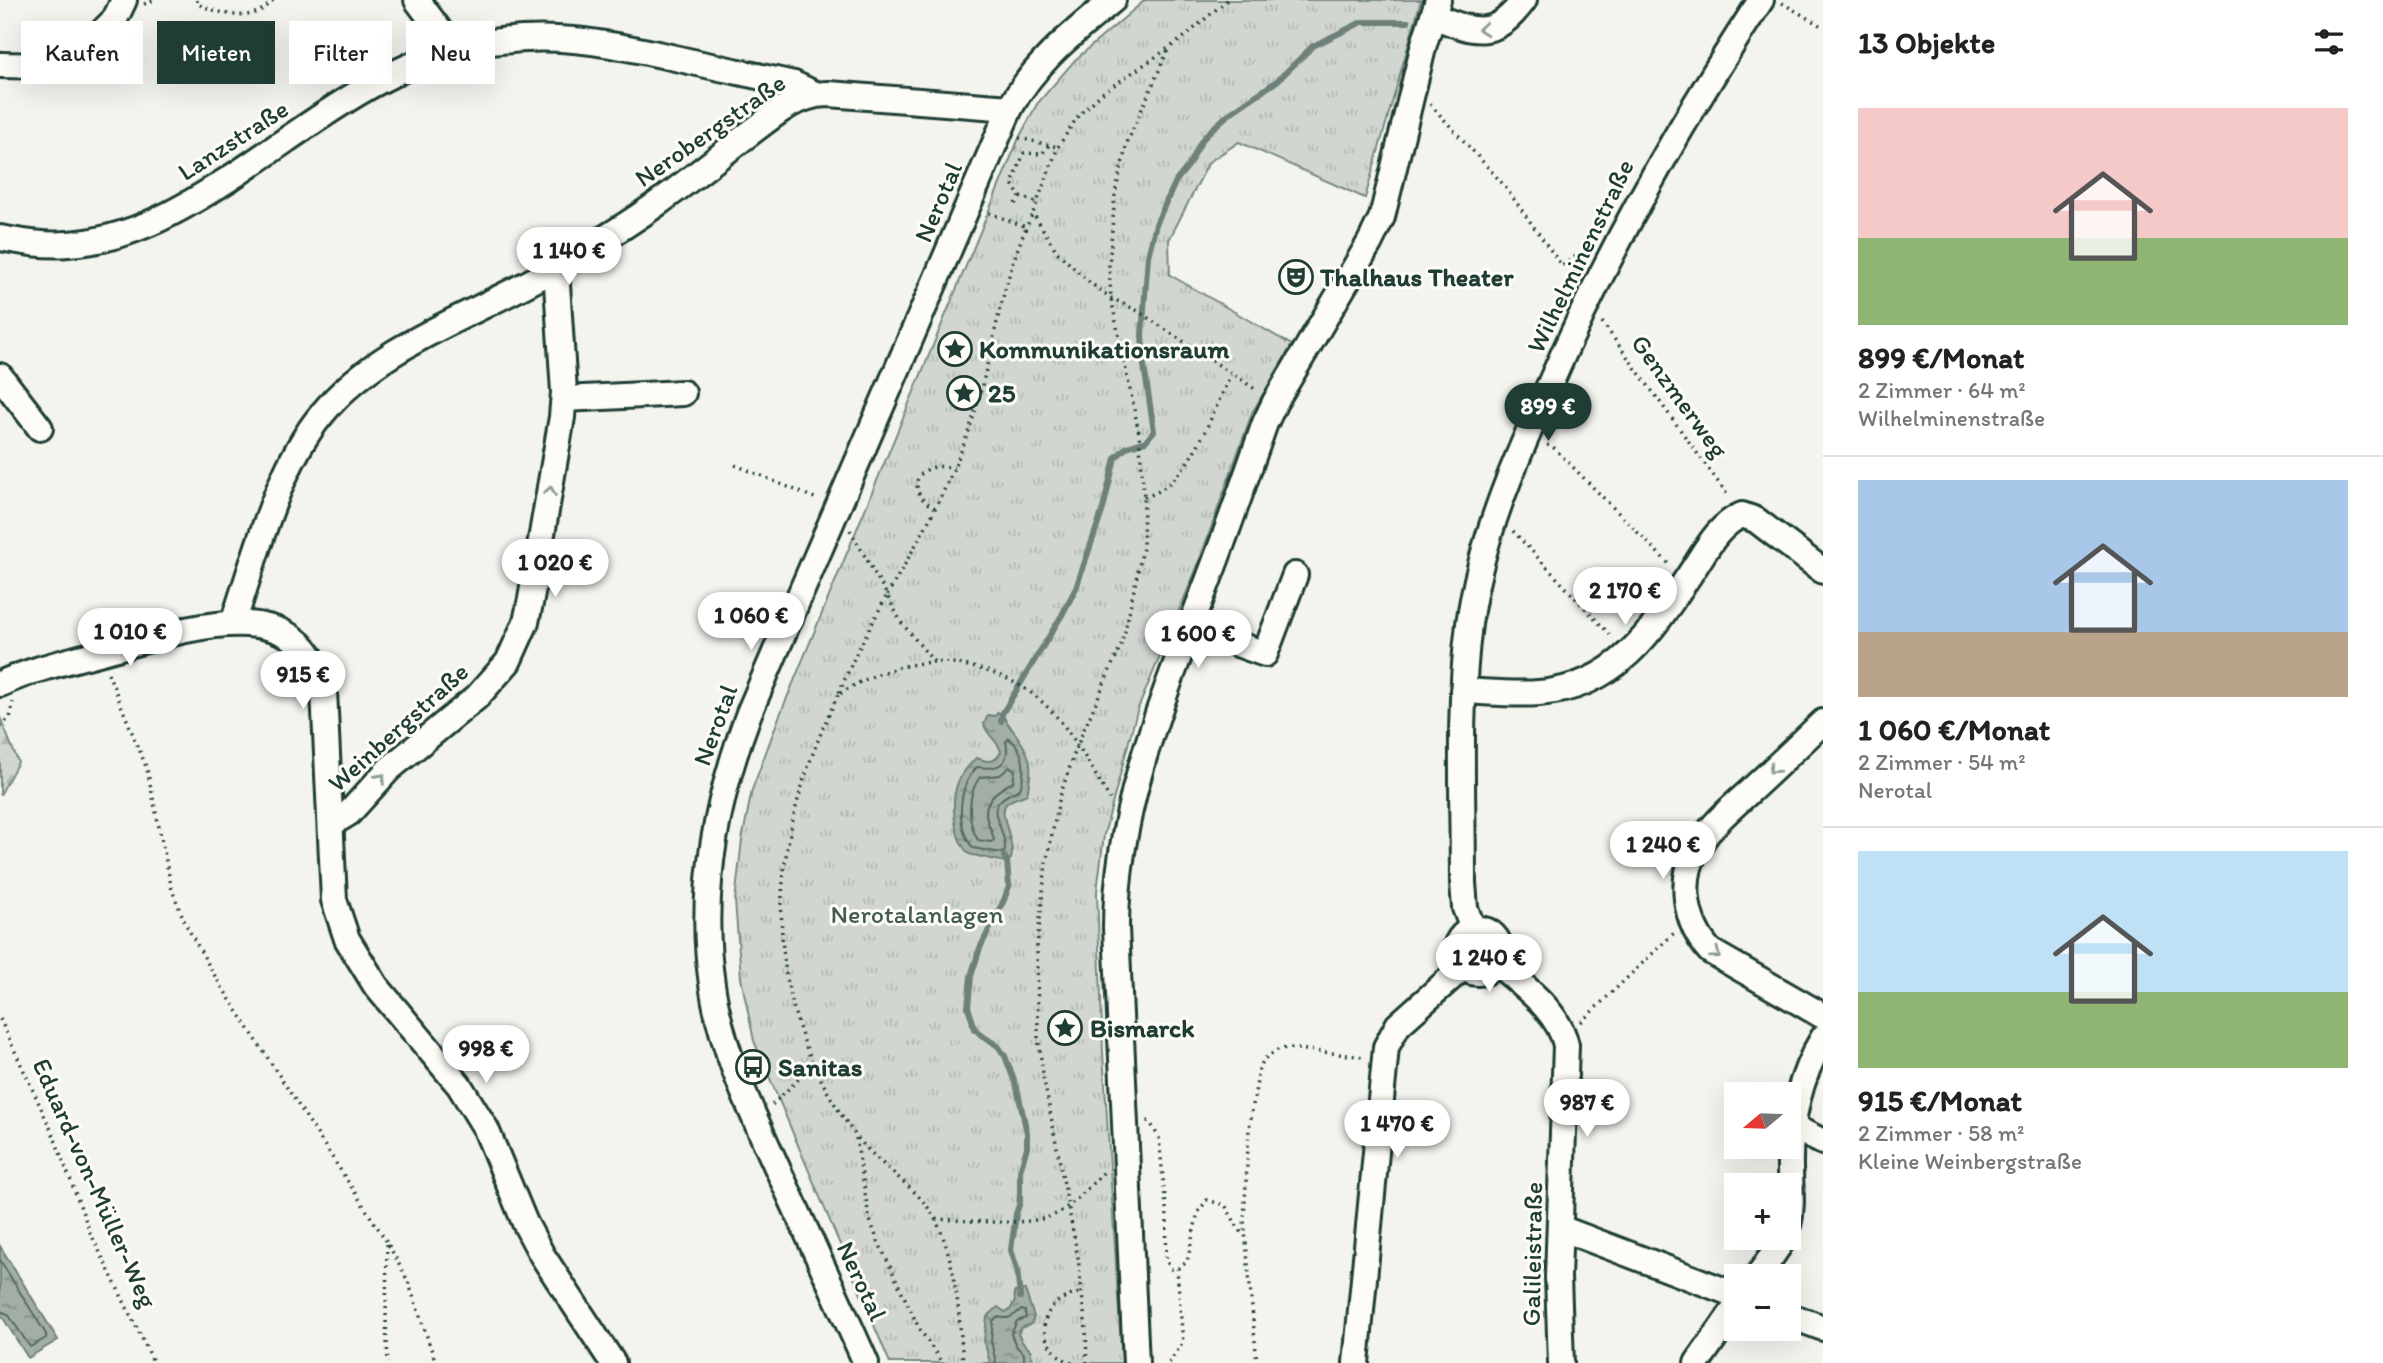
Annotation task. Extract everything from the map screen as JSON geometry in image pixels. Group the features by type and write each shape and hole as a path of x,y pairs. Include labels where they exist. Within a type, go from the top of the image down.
{"street":[{"path":"417,0 433,21"},
{"name":"Nerotal","path":"866,1363 756,1119 729,1051 712,985 708,906 714,837 725,782 737,745 1010,108 1035,69 1056,47 1113,0"},
{"path":"1136,1363 1116,928 1119,866 1140,767 1159,708 1275,402 1382,218 1423,44 1436,8 1472,30 1487,30 1502,24 1524,0"},
{"name":"Wilhelminenstraße","path":"1473,929 1465,908 1463,883 1463,691 1469,623 1495,515 1506,481 1587,300 1666,152 1771,1"},
{"path":"0,65 47,66 87,47 129,4"},
{"name":"Lanzstraße","path":"495,43 519,39 573,38 609,43 794,84 815,94"},
{"name":"Lanzstraße","path":"0,238 69,244 98,240 148,225 196,201 365,88 406,68"},
{"name":"Nerobergstraße","path":"233,623 283,479 311,429 322,413 349,385 380,362 556,268 649,209 791,103 815,94 846,94 1010,108"},
{"name":"Weinbergstraße","path":"556,268 564,399 526,622 508,662 477,697 389,769 349,813 331,824 334,900 347,939 376,986 459,1085 486,1129 525,1223 542,1255 613,1363"},
{"path":"0,376 40,428"},
{"path":"564,399 682,393"},
{"path":"1463,691 1553,691 1591,679 1610,669 1634,649 1657,624 1717,533 1741,515 1756,520 1823,571"},
{"path":"1190,627 1265,654 1295,575"},
{"path":"6,675 191,628 233,623 272,627 288,634 313,658 321,674 331,824"},
{"path":"1823,722 1725,814 1697,847 1686,883 1690,916 1699,939 1710,951 1823,1016"},
{"path":"1473,929 1488,931 1498,941 1500,956 1497,963 1484,972 1469,971 1463,967 1457,955 1461,936 1473,929"},
{"name":"Galileistraße","path":"1497,963 1546,1008 1564,1037 1567,1067 1558,1277 1561,1363"},
{"path":"1356,1363 1386,1047 1398,1025 1463,967"},
{"path":"1801,1091 1823,1038"},
{"path":"1801,1131 1823,1142"},
{"path":"1560,1228 1724,1290"},
{"path":"1801,1320 1823,1328"},
{"path":"1697,1363 1724,1324"}],"path":[{"path":"129,4 148,4 155,0"},
{"path":"197,0 197,4 208,9 227,15 247,16 266,8 273,0"},
{"path":"962,1363 955,1292 936,1219 922,1201 856,1136 813,1065 796,1013 783,959 781,910 790,826 809,762 856,653 954,468 973,416 1013,263 1059,146 1070,126 1088,104 1168,50 1227,0"},
{"path":"1771,1 1823,27"},
{"path":"1087,1363 1082,1292 1069,1205 1038,1037 1036,985 1041,900 1060,796 1077,746 1119,649 1131,608 1143,548 1144,497 1139,433 1111,298 1109,266 1112,220 1127,143 1168,50"},
{"path":"1424,97 1503,184 1562,266"},
{"path":"1036,142 1059,146"},
{"path":"1037,202 1020,197 1012,184 1024,153 1042,154 1049,145"},
{"path":"1015,204 1020,197"},
{"path":"1033,213 1056,252 1072,269 1111,298 1136,310 1275,402"},
{"path":"993,214 1026,227"},
{"name":"Genzmerweg","path":"1587,300 1741,515"},
{"path":"1144,497 1164,490 1190,458 1231,374"},
{"path":"1552,446 1668,564"},
{"path":"735,465 826,503 853,533 901,622 934,662"},
{"path":"935,508 919,496 916,488 918,477 934,467 954,468"},
{"path":"1512,530 1610,634"},
{"path":"838,695 888,670 919,663 959,664 1003,676 1031,692 1056,716 1126,825"},
{"path":"106,666 147,769 172,890 186,925 216,978 387,1242 408,1281 436,1363"},
{"path":"1600,1005 1690,916"},
{"name":"Eduard-von-Müller-Weg","path":"0,1019 48,1122 90,1232 154,1363"},
{"path":"1257,1363 1249,1263 1244,1238 1249,1129 1259,1069 1264,1059 1279,1049 1340,1054"},
{"path":"756,1119 813,1065"},
{"path":"1136,1120 1150,1122 1159,1138 1167,1217 1166,1260 1171,1269 1177,1269 1187,1262 1198,1212 1207,1200 1225,1205 1244,1238"},
{"path":"856,1136 869,1217 877,1239 919,1328 942,1363"},
{"path":"936,1219 1024,1221 1046,1218 1069,1205 1112,1165"},
{"path":"387,1242 388,1363"},
{"path":"1169,1363 1183,1343 1177,1269"},
{"path":"1072,1363 1051,1349 1046,1339 1046,1318 1052,1306 1082,1292"}],"green space":[{"name":"Nerotalanlagen","path":"1145,0 1421,0 1365,198 1239,142 1209,162 1169,240 1170,275 1292,345 1252,413 1196,570 1137,711 1104,835 1097,892 1103,1052 1122,1363 890,1363 754,1041 741,978 735,901 742,840 752,790 779,717 1019,138 1037,104 1075,60"},
{"path":"0,717 18,762 0,795"}],"water":[{"path":"998,712 1023,745 1030,767 1027,794 1010,800 1004,808 1012,852 1011,859 1005,862 969,854 956,829 954,808 956,788 969,766 976,758 993,760 1001,752 984,724 988,715 995,716"},
{"path":"0,1246 58,1340 28,1358 0,1313"},
{"path":"1025,1290 1034,1317 1031,1324 1021,1328 1018,1334 1031,1351 1031,1363 990,1363 984,1340 987,1317 998,1307 1005,1312 1010,1310 1015,1301 1014,1292"}],"waterway":[{"path":"1001,721 1002,714 1076,588 1103,509 1115,458 1127,447 1146,441 1154,431 1142,335 1148,256 1156,224 1176,181 1212,129 1277,81 1313,46 1362,22 1408,22"},
{"path":"1004,856 1007,861 1009,886 980,948 971,976 968,1007 975,1029 998,1046 1005,1056 1017,1088 1027,1133 1027,1147 1020,1171 1020,1202 1011,1250 1017,1269 1020,1297"}],"place":[{"name":"Thalhaus Theater","path":"1296,277"},
{"name":"Kommunikationsraum","path":"955,349"},
{"name":"25","path":"964,393"},
{"name":"Bismarck","path":"1065,1028"},
{"name":"Sanitas","path":"753,1067"}]}
